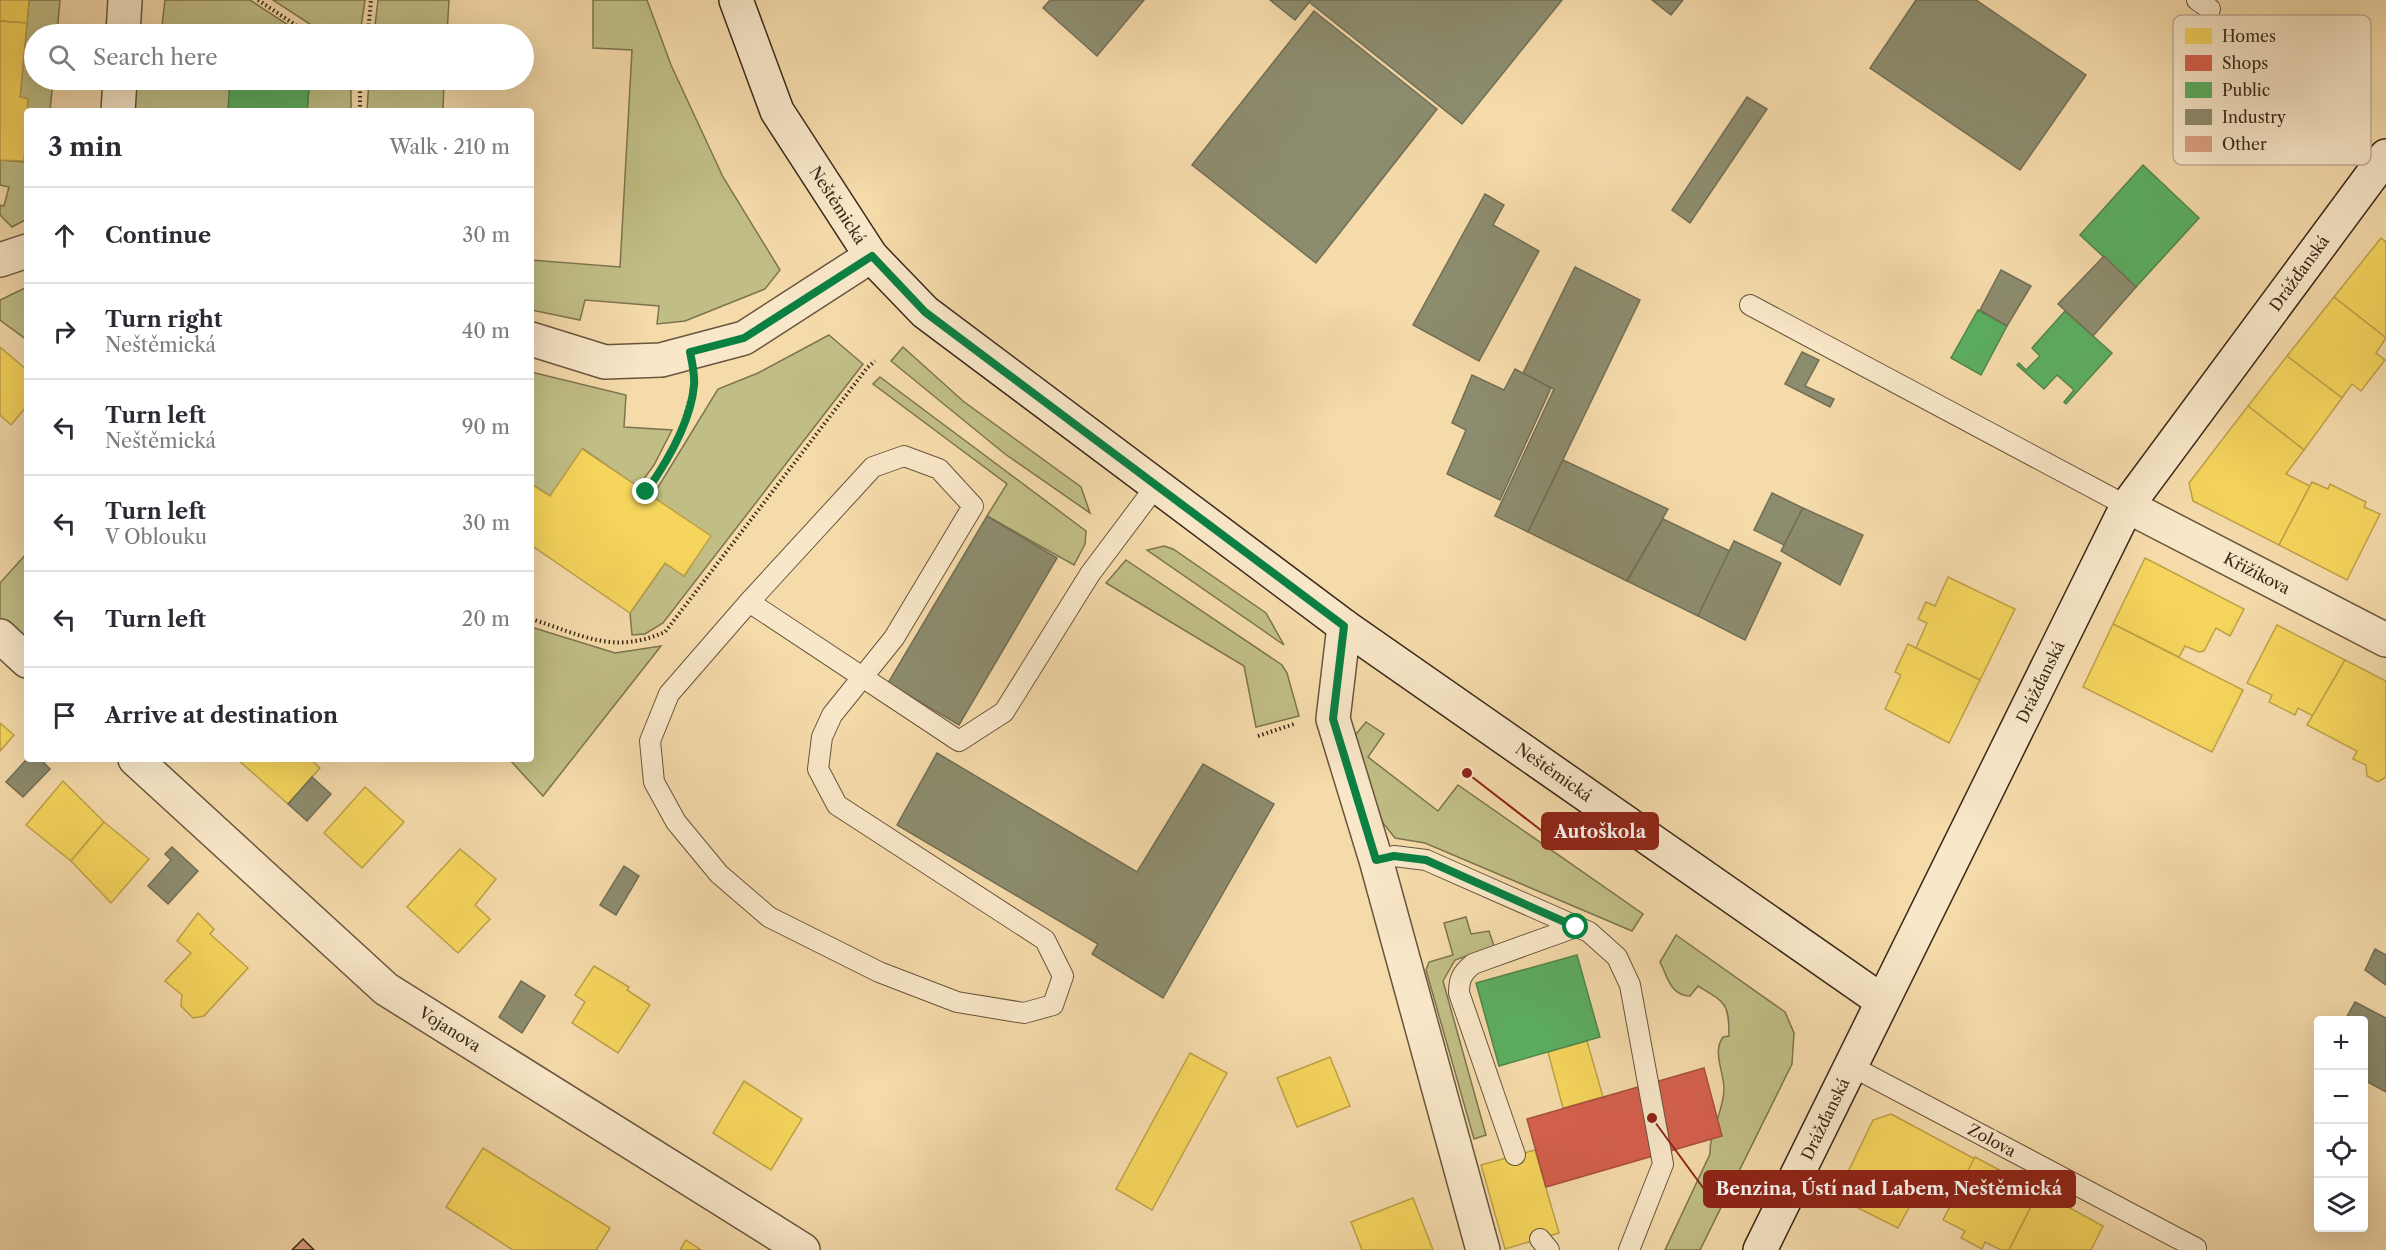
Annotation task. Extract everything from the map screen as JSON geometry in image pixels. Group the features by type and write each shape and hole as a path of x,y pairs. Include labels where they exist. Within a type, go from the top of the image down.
{"street":[{"path":"124,24 125,0"},
{"name":"Neštěmická","path":"736,0 777,111 872,256 925,312 1344,626 1882,1001"},
{"path":"118,108 119,90"},
{"name":"Drážďanská","path":"1760,1250 2127,506 2386,156"},
{"path":"0,260 24,252"},
{"path":"534,340 605,362 661,360 744,338 872,256"},
{"name":"Křižíkova","path":"2127,506 2386,640"},
{"path":"1344,626 1333,719 1376,860 1483,1250"},
{"path":"0,636 24,658"},
{"name":"Vojanova","path":"138,762 386,989 803,1250"}],"lane":[{"path":"1750,305 2127,506"},
{"path":"904,456 939,468 973,506 894,638 861,677 832,715 822,737 818,769 837,805 1045,940 1063,976 1053,1005 1024,1013 957,1002 879,972 769,917 719,874 676,822 654,782 650,741 669,694 749,602 873,467 904,456"},
{"path":"749,602 959,741 1004,712 1090,574 1156,486"},
{"path":"1376,860 1394,856 1426,860 1589,932 1617,957 1630,986 1663,1164 1629,1250"},
{"path":"1515,1155 1459,993 1459,980 1464,970 1473,964 1576,927"},
{"name":"Zolova","path":"1851,1066 2196,1248"}],"path":[{"path":"258,0 294,24"},
{"path":"369,24 371,0"},
{"path":"360,90 360,108"},
{"path":"646,492 662,470 681,434 694,385 690,352"},
{"path":"534,620 614,644 641,642 665,632 867,368 875,361"},
{"path":"1258,736 1301,722"}],"shaded area":[{"path":"29,0 60,0 58,24 27,24"},
{"path":"165,0 250,0 287,24 162,24"},
{"path":"273,0 365,0 361,24 310,24"},
{"path":"378,0 449,0 448,24 375,24"},
{"path":"593,0 647,0 671,65 723,177 780,270 765,289 685,321 657,324 659,306 585,300 580,320 534,311 534,260 620,267 632,50 593,48"},
{"path":"24,54 24,90 52,90 50,108 27,108 28,99 20,97"},
{"path":"134,90 299,90 238,108 133,108"},
{"path":"309,90 351,90 351,108 307,108"},
{"path":"368,90 444,90 443,108 367,108"},
{"path":"0,160 24,162 24,221 12,227 0,215 0,205 4,206 9,187 0,185"},
{"path":"24,288 24,338 0,320 0,300"},
{"path":"829,335 863,364 663,623 645,634 632,635 630,613 665,563 684,576 710,536 652,497 718,389 758,373"},
{"path":"903,347 963,401 1081,487 1090,513 1005,454 891,361"},
{"path":"534,373 626,395 624,427 672,430 654,465 638,487 583,449 550,496 534,486"},
{"path":"880,377 1086,531 1085,544 1074,565 987,516 1007,484 873,384"},
{"path":"1164,546 1173,549 1266,613 1284,645 1147,550"},
{"path":"24,556 24,640 0,618 0,583"},
{"path":"1126,560 1282,665 1287,673 1299,716 1256,727 1244,666 1106,583"},
{"path":"534,628 615,653 661,646 543,796 512,762 534,762"},
{"path":"1366,722 1384,734 1368,757 1438,811 1458,785 1643,914 1632,931 1425,843 1395,838 1383,823 1355,747 1356,734"},
{"path":"1466,917 1471,934 1489,931 1494,946 1455,960 1443,981 1486,1135 1474,1139 1426,970 1429,962 1453,955 1444,923"},
{"path":"1676,935 1785,1012 1794,1033 1792,1064 1700,1250 1665,1250 1710,1154 1724,1089 1718,1056 1719,1049 1723,1037 1729,1036 1729,1025 1727,1010 1715,996 1698,986 1690,996 1684,995 1678,993 1671,985 1660,962"}],"building: Homes":[{"path":"0,0 29,0 27,23 0,21"},
{"path":"0,21 27,23 24,24 20,97 28,99 27,108 24,108 24,161 0,160"},
{"path":"2381,238 2386,242 2386,338 2334,297"},
{"path":"2334,297 2386,338 2376,353 2385,360 2361,391 2352,384 2342,398 2287,356"},
{"path":"0,347 24,367 24,410 11,425 0,415"},
{"path":"2287,356 2342,398 2304,450 2248,406"},
{"path":"2248,406 2304,450 2286,474 2310,486 2279,545 2193,501 2189,483"},
{"path":"582,449 711,536 684,576 665,563 630,613 534,547 534,486 550,496"},
{"path":"2312,482 2328,489 2330,484 2366,502 2364,507 2380,514 2347,580 2279,545"},
{"path":"2145,558 2244,609 2230,636 2216,628 2204,651 2199,652 2185,646 2179,657 2113,624"},
{"path":"1948,577 2015,609 1980,680 1916,648 1927,623 1918,619 1926,602 1935,606"},
{"path":"2113,624 2243,690 2212,752 2083,687"},
{"path":"2277,625 2345,660 2313,716 2298,708 2295,715 2269,702 2272,695 2247,683"},
{"path":"1908,644 1980,680 1949,743 1885,709 1901,675 1895,672"},
{"path":"2345,660 2386,681 2386,777 2378,782 2367,776 2366,765 2353,759 2357,751 2307,725"},
{"path":"0,723 14,735 0,751"},
{"path":"240,762 313,762 320,768 288,804"},
{"path":"63,781 104,822 71,861 26,825"},
{"path":"365,787 404,822 362,868 324,833"},
{"path":"104,822 149,859 111,903 71,861"},
{"path":"460,849 496,879 475,905 490,919 458,953 407,907"},
{"path":"198,913 214,929 210,934 248,968 204,1016 193,1018 181,1006 182,995 165,981 191,953 177,941"},
{"path":"594,966 629,987 627,990 650,1005 618,1053 572,1023 585,1002 575,995"},
{"path":"1587,1041 1603,1097 1563,1108 1548,1052"},
{"path":"1190,1053 1227,1073 1152,1210 1116,1189"},
{"path":"1330,1057 1350,1106 1297,1127 1277,1078"},
{"path":"744,1081 802,1119 771,1170 713,1133"},
{"path":"1891,1114 1975,1159 1956,1194 1926,1176 1898,1228 1836,1197 1873,1120"},
{"path":"483,1148 610,1228 596,1250 513,1250 446,1207"},
{"path":"1535,1150 1559,1233 1505,1249 1481,1165"},
{"path":"1975,1157 2039,1191 2009,1250 2001,1250 1985,1242 1982,1249 1961,1238 1965,1231 1943,1220"},
{"path":"2039,1191 2103,1226 2091,1250 2009,1250"},
{"path":"1413,1198 1433,1250 1362,1250 1351,1222"},
{"path":"686,1240 701,1250 680,1250"}],"building: Shops":[{"path":"1704,1068 1722,1136 1546,1187 1527,1119"}],"building: Public":[{"path":"229,90 309,90 307,108 228,108"},
{"path":"2143,165 2199,218 2136,287 2080,235"},
{"path":"1978,310 2007,326 1981,375 1951,358"},
{"path":"2065,311 2112,353 2066,404 2064,402 2074,390 2057,375 2044,389 2017,365 2019,363 2026,370 2040,356 2032,348"},
{"path":"1577,955 1600,1037 1499,1066 1476,983"}],"building: Industry":[{"path":"1050,0 1144,0 1097,56 1043,8"},
{"path":"1270,0 1311,0 1295,20"},
{"path":"1311,0 1562,0 1462,124 1309,2"},
{"path":"1652,0 1683,0 1671,15"},
{"path":"1916,0 1976,0 2086,75 2020,170 1870,68"},
{"path":"1314,11 1437,109 1316,263 1192,165"},
{"path":"1747,97 1767,109 1690,223 1672,210"},
{"path":"1485,194 1504,205 1493,225 1539,251 1479,361 1413,325"},
{"path":"2104,256 2136,287 2093,336 2058,304"},
{"path":"1575,267 1640,300 1528,532 1495,516 1554,389 1523,373"},
{"path":"2001,270 2031,286 2007,326 1980,310"},
{"path":"1802,352 1819,360 1805,386 1834,399 1830,407 1785,384"},
{"path":"1515,369 1551,388 1500,500 1447,474 1466,430 1452,423 1472,375 1504,390"},
{"path":"1563,460 1668,509 1627,581 1528,532"},
{"path":"1772,493 1803,508 1784,545 1754,530"},
{"path":"1803,508 1863,535 1840,585 1781,551"},
{"path":"987,516 1057,558 959,725 888,683"},
{"path":"1663,519 1730,551 1698,616 1627,581"},
{"path":"1734,541 1781,563 1745,640 1698,616"},
{"path":"937,753 1137,872 1203,764 1274,804 1163,998 1092,954 1098,944 897,825"},
{"path":"24,762 43,762 50,769 23,797 6,782"},
{"path":"312,777 331,794 307,821 288,804"},
{"path":"172,847 198,871 168,904 148,886 171,860 165,854"},
{"path":"624,866 639,876 616,915 600,905"},
{"path":"2375,949 2386,955 2386,985 2365,970"},
{"path":"521,981 545,996 522,1033 499,1017"},
{"path":"2355,1002 2386,1018 2386,1092 2368,1082 2368,1016 2347,1016"}],"building: Other":[{"path":"303,1239 314,1250 292,1250"}],"place":[{"name":"Autoškola","path":"1467,773"},
{"name":"Benzina, Ústí nad Labem, Neštěmická","path":"1652,1118"}],"route":[{"path":"646,492 662,470 681,434 694,385 690,352 744,338 812,297 872,256 925,312 1344,626 1335,686 1333,719 1376,860 1394,856 1426,860 1576,927"}]}
